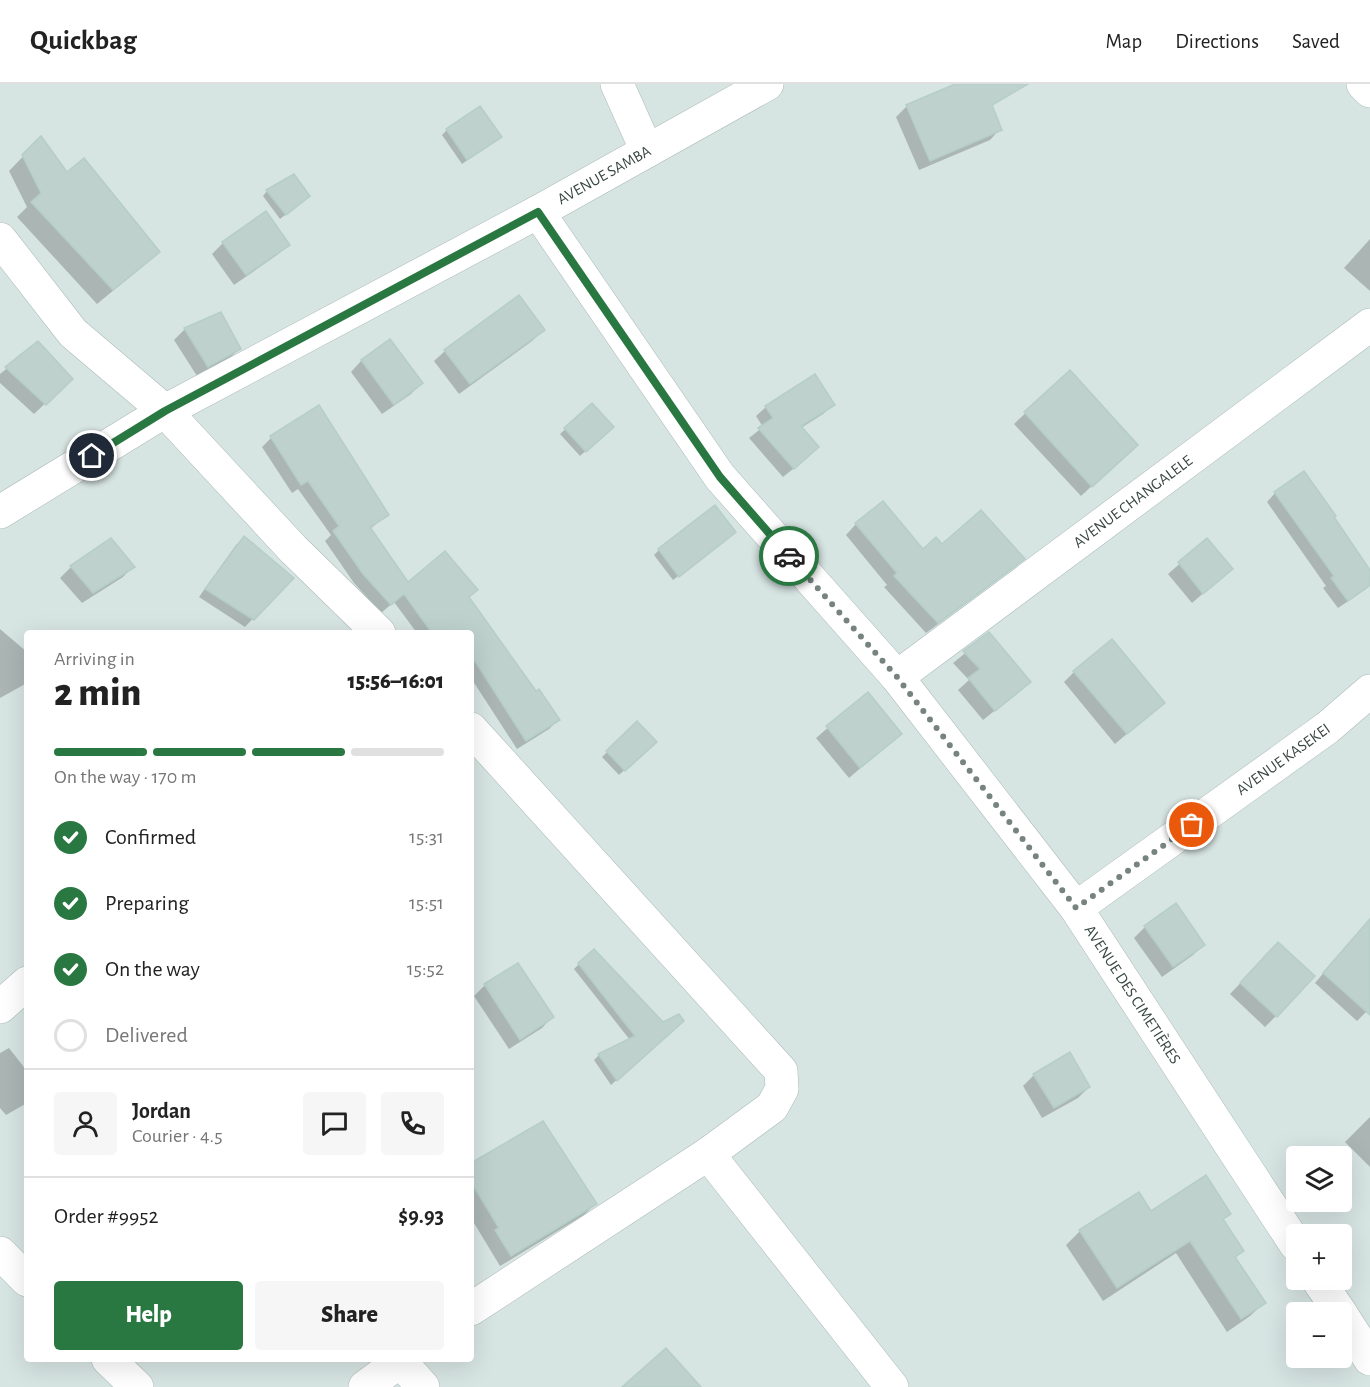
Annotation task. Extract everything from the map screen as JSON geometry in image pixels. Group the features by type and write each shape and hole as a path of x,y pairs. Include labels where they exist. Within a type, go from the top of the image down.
{"street":[{"path":"618,84 647,151"},
{"name":"AVENUE SAMBA","path":"0,512 165,411 538,212 767,84"},
{"path":"1363,84 1370,91"},
{"name":"AVENUE DES CIMETIÈRES","path":"538,212 720,477 897,677 1076,908 1286,1230"},
{"path":"0,238 73,333 165,411 293,549 376,630"},
{"name":"AVENUE CHANGALELE","path":"897,677 1370,325"},
{"name":"AVENUE KASEKEI","path":"1076,908 1327,728 1370,691"},
{"path":"474,732 781,1071 782,1089 772,1107 708,1154 474,1306"},
{"path":"0,1006 24,986"},
{"path":"708,1154 892,1387"},
{"path":"0,1253 24,1277"},
{"path":"1352,1331 1370,1359"},
{"path":"111,1362 137,1387"},
{"path":"365,1387 399,1362"},
{"path":"404,1362 423,1387"}],"shaded area":[{"path":"0,84 1370,84 1370,1387 0,1387"}],"building":[{"path":"955,84 1028,84 992,105 1002,130 930,161 906,105"},
{"path":"480,106 502,137 467,160 446,129"},
{"path":"41,136 67,172 84,158 160,252 113,290 31,202 41,193 22,155"},
{"path":"294,174 310,196 286,215 266,190"},
{"path":"266,211 290,245 246,275 222,242"},
{"path":"519,295 545,330 470,384 444,350"},
{"path":"221,312 241,349 208,367 184,328"},
{"path":"390,339 423,383 394,405 361,360"},
{"path":"38,341 73,379 46,405 5,367"},
{"path":"1070,370 1138,445 1092,487 1024,412"},
{"path":"815,374 835,405 801,426 819,447 794,469 758,428 773,418 765,406"},
{"path":"592,403 614,427 586,452 564,428"},
{"path":"319,405 389,515 370,527 408,582 445,551 478,590 469,597 536,691 539,689 560,720 526,741 474,660 474,630 430,630 404,594 391,605 363,574 333,531 339,526 308,481 301,485 270,436"},
{"path":"1304,471 1370,570 1370,585 1348,601 1331,578 1334,576 1274,492"},
{"path":"883,501 923,549 936,537 942,544 981,510 1025,559 938,623 894,576 897,573 855,523"},
{"path":"715,505 736,532 679,577 658,549"},
{"path":"244,536 294,578 254,620 205,589"},
{"path":"111,538 135,567 93,593 70,566"},
{"path":"1207,538 1233,569 1203,594 1178,562"},
{"path":"989,632 1031,682 995,711 968,678 980,669 963,651"},
{"path":"1112,639 1165,703 1127,734 1073,671"},
{"path":"868,692 902,734 860,768 826,726"},
{"path":"637,721 657,742 625,771 606,751"},
{"path":"1176,903 1205,945 1173,967 1144,926"},
{"path":"1370,919 1370,1015 1323,973"},
{"path":"1278,942 1315,976 1277,1017 1240,983"},
{"path":"594,949 663,1022 679,1014 684,1021 617,1081 598,1054 635,1036 578,963"},
{"path":"518,963 554,1017 520,1040 484,984"},
{"path":"1070,1052 1090,1087 1054,1108 1033,1074"},
{"path":"543,1121 597,1204 511,1256 495,1230 499,1228 474,1187 474,1161"},
{"path":"1206,1175 1231,1214 1223,1219 1244,1251 1235,1257 1266,1303 1241,1319 1190,1241 1117,1288 1079,1230 1139,1192 1151,1211"},
{"path":"666,1348 701,1387 622,1387"}],"way so far":[{"path":"789,556 897,677 1076,908 1192,825"}],"route":[{"path":"92,456 165,411 538,212 720,477 789,556"}]}
